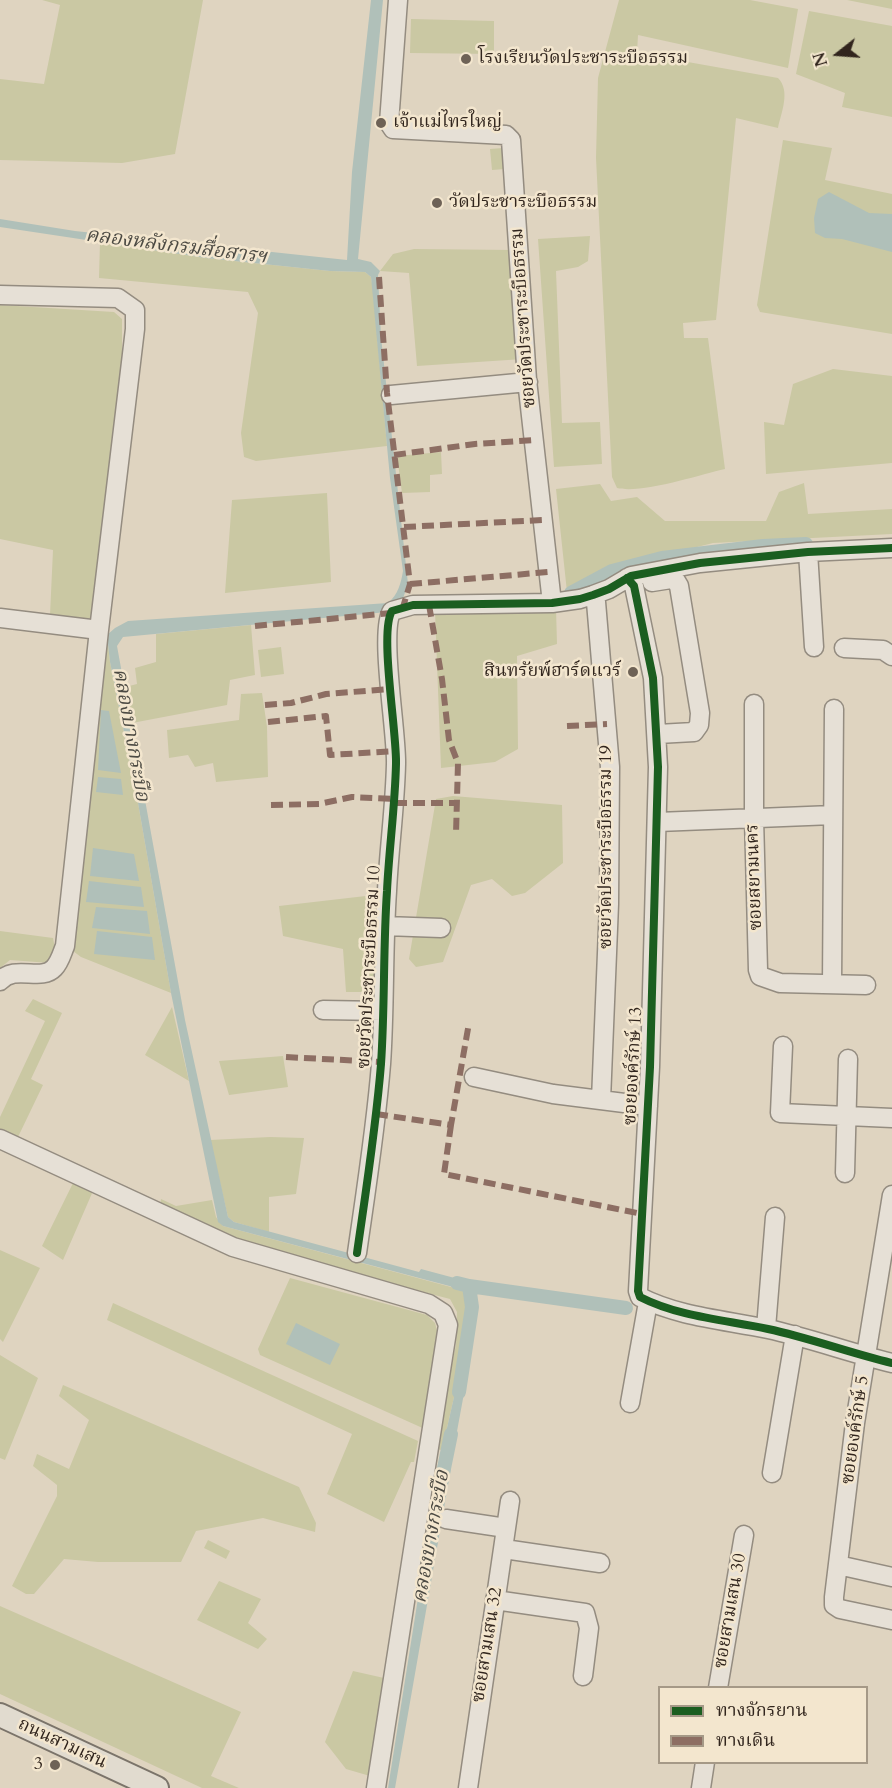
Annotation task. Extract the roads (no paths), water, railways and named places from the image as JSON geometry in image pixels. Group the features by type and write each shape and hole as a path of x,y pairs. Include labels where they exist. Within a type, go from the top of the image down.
{"main road":[{"name":"ถนนสามเสน","path":"0,1715 157,1788"}],"street":[{"name":"ซอยวัดประชาระบือธรรม","path":"398,0 389,123 393,129 506,135 511,140 528,382 548,603"},
{"path":"0,295 118,298 135,310 130,374 99,630 65,946 56,966 50,971 20,972 5,976 0,981"},
{"path":"391,395 528,382"},
{"path":"631,582 631,576 700,563 808,552 892,548"},
{"path":"808,552 814,647"},
{"path":"548,603 580,599 631,582 671,579 676,581 700,713 699,725 694,732 658,734"},
{"name":"ซอยองค์รักษ์ 13","path":"631,582 653,678 658,734 658,822 648,1106 638,1291 640,1297 648,1302"},
{"name":"ซอยวัดประชาระบือธรรม 19","path":"593,595 596,602 610,767 609,904 601,1101"},
{"name":"ซอยวัดประชาระบือธรรม 10","path":"357,1253 378,1093 385,926 397,762 387,633 389,616 392,611 413,605 548,603"},
{"path":"0,618 99,630"},
{"path":"844,648 883,650 892,656"},
{"name":"ซอยสยามนคร","path":"754,704 754,818 760,976 780,983 866,985"},
{"path":"832,984 834,709"},
{"path":"658,822 833,814"},
{"path":"385,926 441,928"},
{"path":"323,1010 383,1011"},
{"path":"783,1046 780,1113 892,1118"},
{"path":"845,1173 848,1059"},
{"path":"474,1077 553,1094 648,1106"},
{"path":"0,1139 233,1247 429,1304 443,1313 448,1325 376,1788"},
{"name":"ซอยองค์รักษ์ 5","path":"892,1195 855,1423 834,1597 834,1605 840,1609 892,1620"},
{"path":"766,1328 775,1216"},
{"path":"630,1403 648,1302 690,1314 795,1335 892,1363"},
{"path":"772,1473 795,1335"},
{"name":"ซอยสามเสน 32","path":"468,1788 510,1501"},
{"path":"446,1519 507,1528"},
{"name":"ซอยสามเสน 30","path":"718,1686 744,1535"},
{"path":"504,1549 600,1563"},
{"path":"838,1565 892,1577"},
{"path":"495,1600 585,1613 589,1628 583,1676"},
{"path":"701,1788 705,1764"}],"water":[{"name":"คลองหลังกรมสื่อสารฯ","path":"371,0 383,0 358,259 371,262 380,271 378,275 381,337 408,584 401,604 387,612 123,637 117,646 185,1020 228,1217 234,1222 419,1272 421,1269 477,1284 472,1292 223,1226 218,1222 171,993 107,635 128,621 388,603 397,593 403,571 390,478 371,277 365,272 330,271 206,258 0,227 0,219 75,231 347,260 352,172"},
{"path":"829,192 869,213 892,214 892,252 842,239 825,238 815,233 814,218 818,199"},
{"path":"101,710 109,711 121,773 98,770"},
{"path":"98,777 121,779 123,795 96,792"},
{"path":"93,848 134,854 139,881 90,876"},
{"path":"89,881 141,887 144,907 86,902"},
{"path":"96,907 147,911 150,934 92,928"},
{"path":"97,931 152,937 155,960 94,954"},
{"path":"296,1323 340,1344 330,1365 286,1344"},
{"path":"459,1375 467,1377 453,1453 442,1450"},
{"path":"439,1465 451,1468 395,1788 388,1788"}],"waterway":[{"path":"571,593 612,571 662,558 763,546 806,544"},
{"name":"คลองบางกระบือ","path":"457,1283 469,1286 472,1307 459,1392"},
{"name":"คลองบางกระบือ","path":"469,1286 626,1308"},
{"name":"คลองบางกระบือ","path":"441,1483 451,1434"}],"place":[{"name":"โรงเรียนวัดประชาระบือธรรม","path":"466,59"},
{"name":"เจ้าแม่ไทรใหญ่","path":"381,123"},
{"name":"วัดประชาระบือธรรม","path":"437,203"},
{"name":"สินทรัยพ์ฮาร์ดแวร์","path":"633,672"},
{"name":"3","path":"55,1765"}]}
